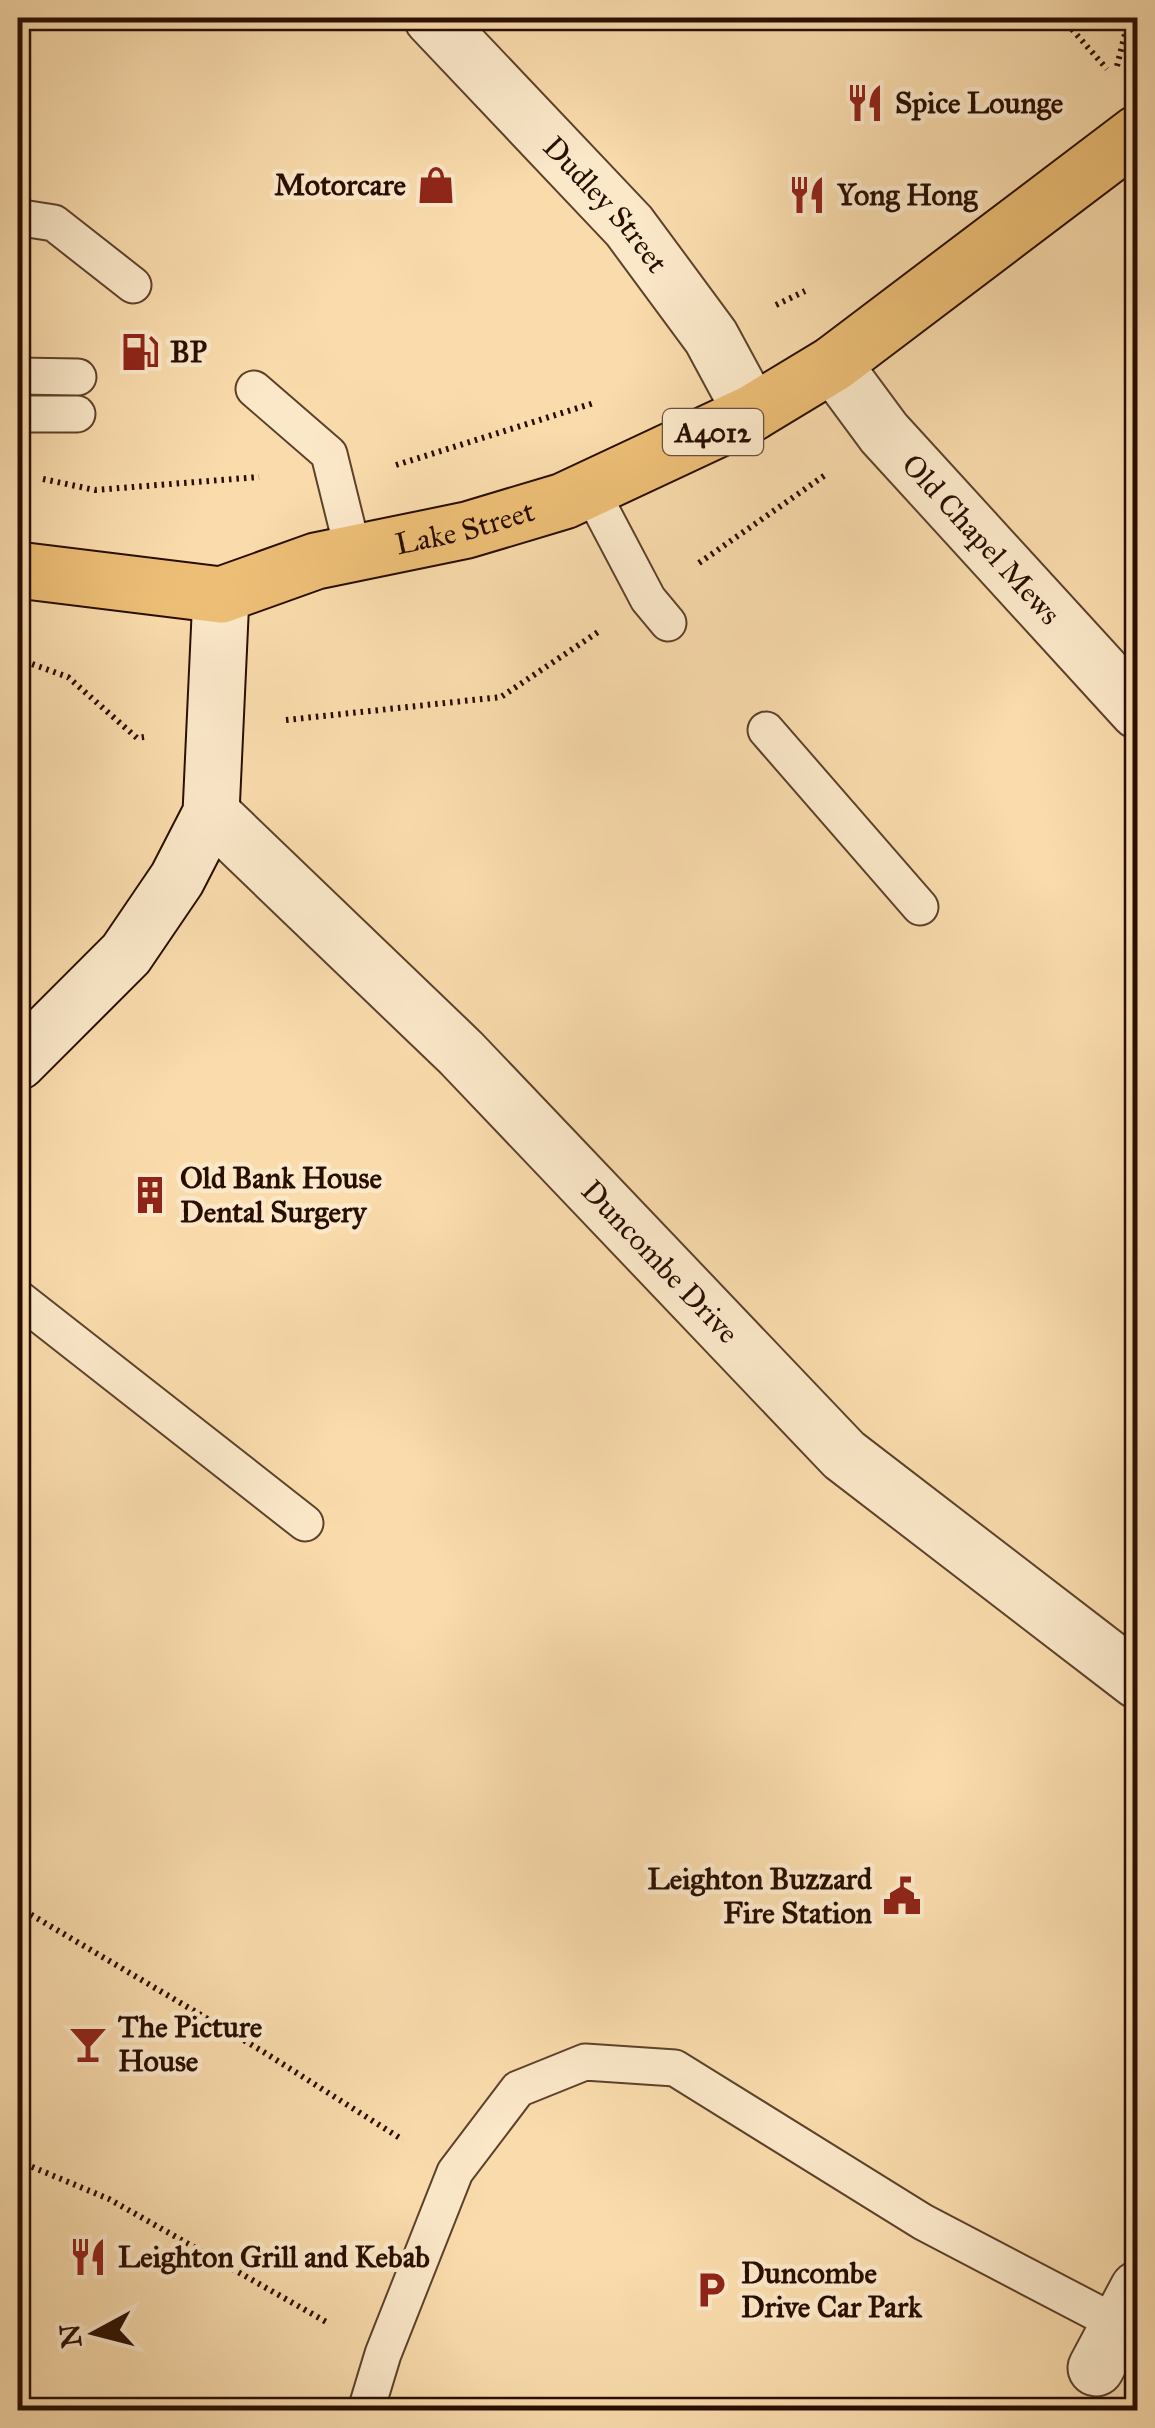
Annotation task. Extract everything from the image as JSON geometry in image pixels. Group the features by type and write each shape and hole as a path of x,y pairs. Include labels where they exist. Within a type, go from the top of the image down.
{"main road":[{"name":"Lake Street","path":"221,595 316,561 467,530 564,502 752,414 833,364 1138,133"},
{"name":"A4012","path":"18,570 221,595"}],"street":[{"name":"Dudley Street","path":"432,18 628,226 711,336 752,414"},
{"name":"Old Chapel Mews","path":"833,364 884,433 1138,710"},
{"path":"18,1062 126,954 177,879 210,813 221,595"},
{"name":"Duncombe Drive","path":"210,813 461,1053 844,1454 1138,1680"}],"lane":[{"path":"18,221 22,218 54,223 134,286"},
{"path":"18,376 78,377"},
{"path":"265,407 330,454 354,554"},
{"path":"18,414 78,414"},
{"path":"590,489 648,599 668,623"},
{"path":"766,730 920,906"},
{"path":"18,1298 305,1523"},
{"path":"366,2410 383,2354 455,2172 518,2090 585,2062 675,2068 923,2222 1117,2327"}],"path":[{"path":"1062,18 1114,77 1128,22"},
{"path":"1117,18 1128,22 1138,38"},
{"path":"711,336 814,287"},
{"path":"37,478 95,490 385,468 597,402"},
{"path":"18,659 68,677 136,738"},
{"path":"18,1907 262,2051 455,2172"},
{"path":"18,2161 109,2198 383,2354"}],"place":[{"name":"Spice Lounge","path":"865,103"},
{"name":"Motorcare","path":"436,185"},
{"name":"Yong Hong","path":"807,195"},
{"name":"BP","path":"140,352"},
{"name":"Old Bank House Dental Surgery","path":"150,1195"},
{"name":"Leighton Buzzard Fire Station","path":"902,1896"},
{"name":"The Picture House","path":"88,2044"},
{"name":"Leighton Grill and Kebab","path":"88,2257"},
{"name":"Duncombe Drive Car Park","path":"711,2290"}]}
